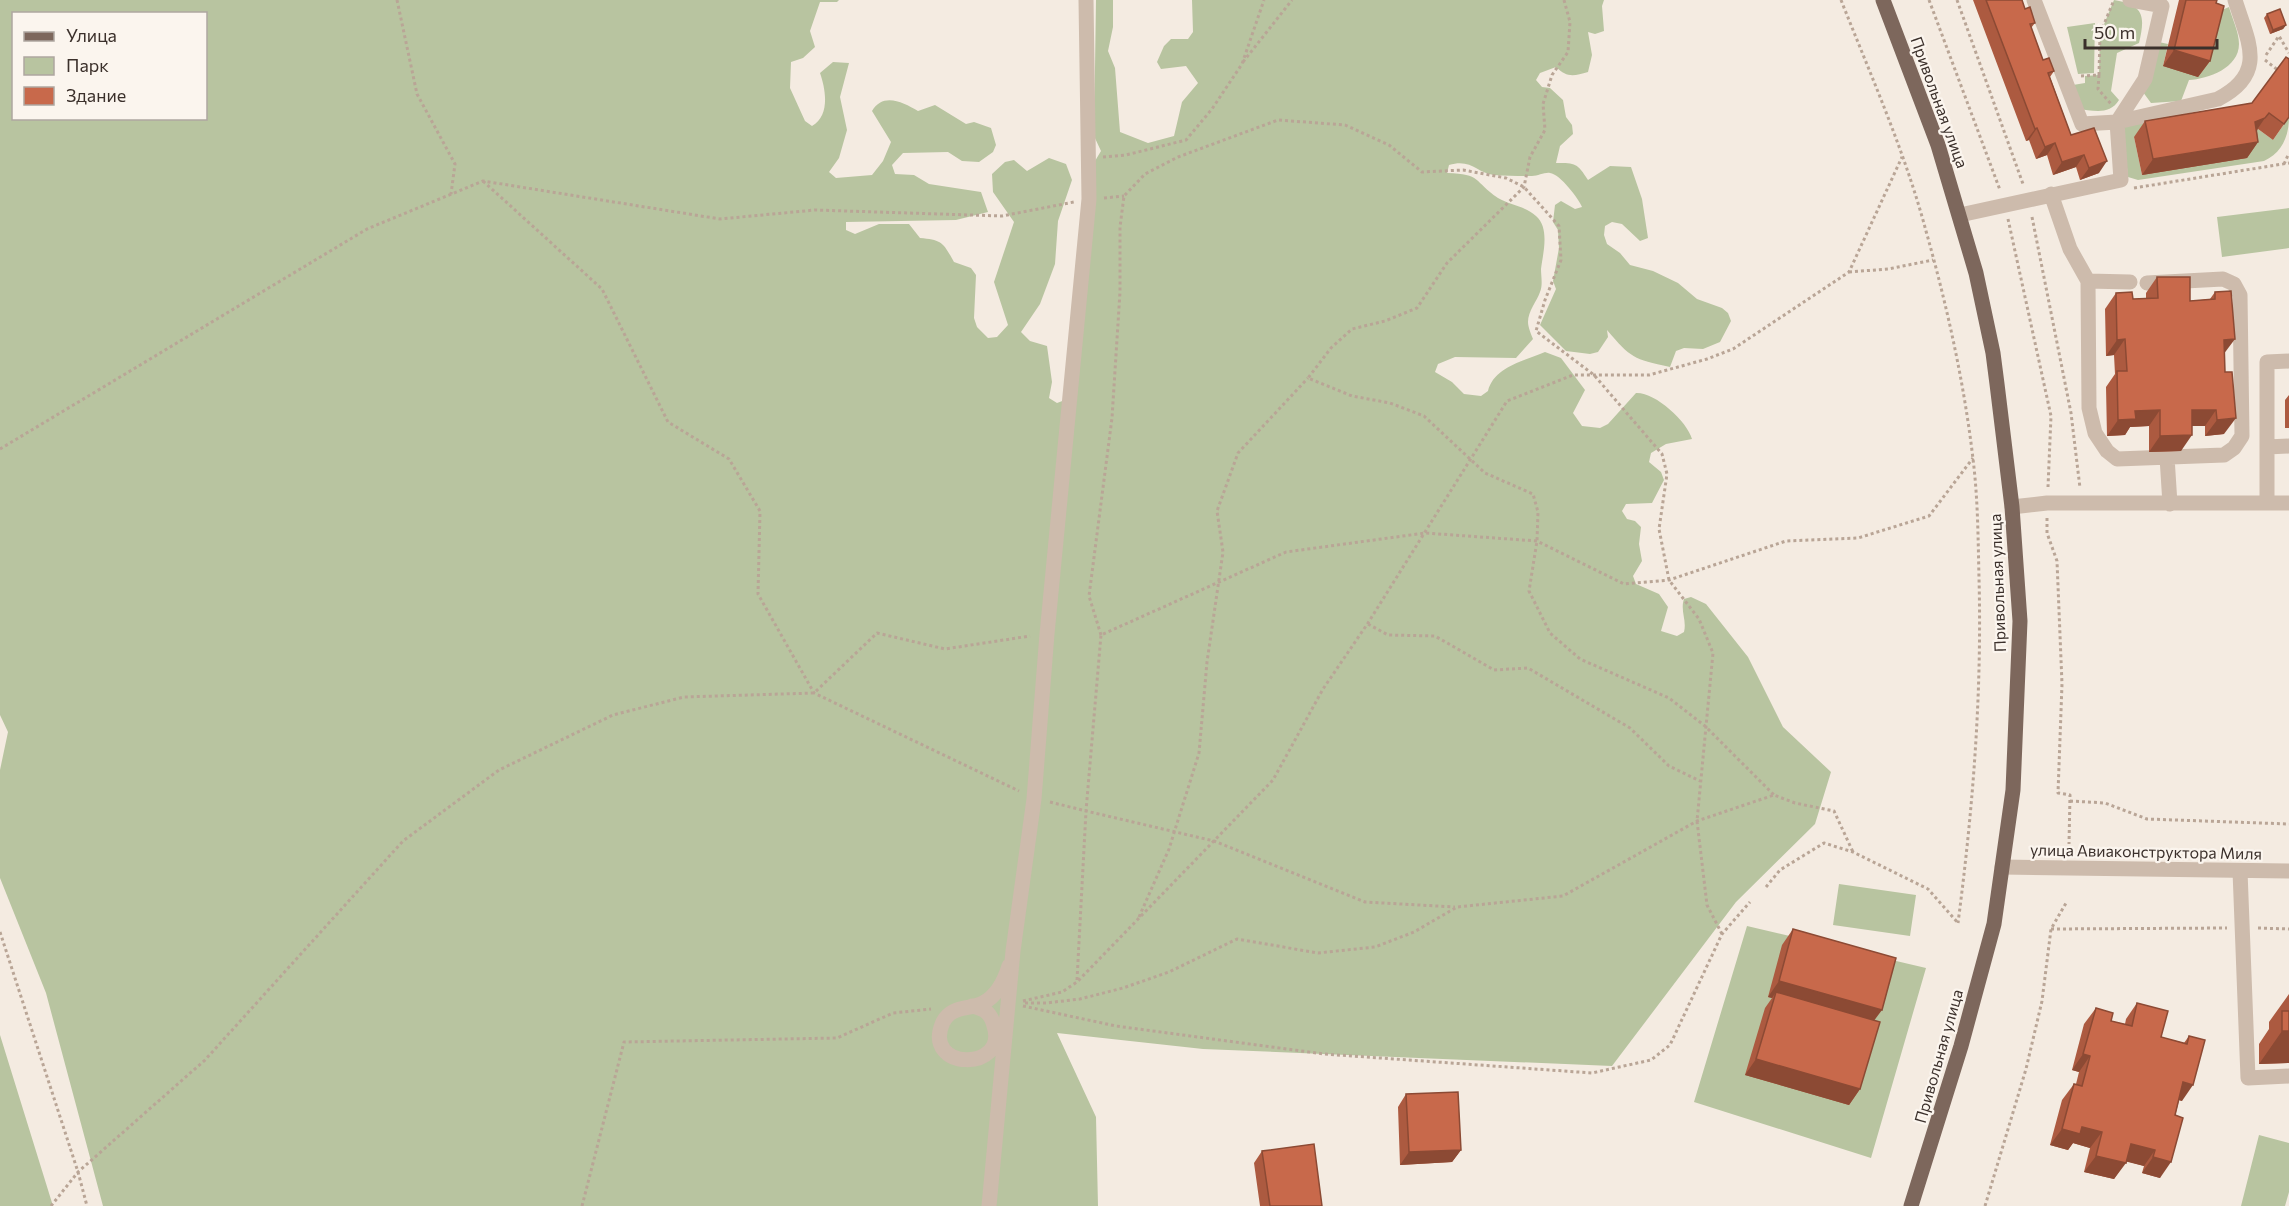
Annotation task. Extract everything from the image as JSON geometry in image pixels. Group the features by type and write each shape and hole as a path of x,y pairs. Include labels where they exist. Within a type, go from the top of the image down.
{"main road":[{"name":"Привольная улица","path":"1883,0 1938,145 1976,273 1993,353 2012,507 2020,621 2013,790 1994,924 1961,1046 1911,1206"}],"street":[{"path":"989,1206 1001,1072 1010,1004 1013,951 1034,799 1047,634 1089,199 1086,0"},
{"path":"2034,0 2082,124 2218,99 2230,92 2246,74 2251,60 2251,51 2235,0"},
{"path":"1960,215 2121,180 2119,119 2145,80 2162,6 2130,0"},
{"path":"2051,194 2070,249 2088,280 2089,408 2095,433 2117,459 2224,455 2234,448 2242,436 2240,295 2234,284 2223,279 2147,283"},
{"path":"2088,280 2130,282"},
{"path":"2267,504 2267,362 2289,361"},
{"path":"2267,447 2289,446"},
{"path":"2167,457 2170,504"},
{"path":"2012,507 2047,503 2289,503"},
{"name":"улица Авиаконструктора Миля","path":"2002,867 2289,871"},
{"path":"2240,871 2248,1078 2289,1076"},
{"path":"1001,1072 984,1062 953,1058 944,1049 941,1031 949,1014 960,1008 984,1003 996,992 1005,978 1013,951"},
{"path":"971,1061 981,1057 993,1046 997,1034 990,1015 982,1008 972,1006"}],"path":[{"path":"397,0 417,94 455,164 451,194"},
{"path":"1242,64 1263,0"},
{"path":"1088,158 1126,155 1186,140 1212,110 1242,64 1292,0"},
{"path":"1138,919 1169,849 1199,753 1207,662 1223,552 1217,511 1238,453 1308,378 1331,348 1352,329 1385,321 1417,308 1447,263 1524,187 1530,157 1545,130 1543,104 1552,75 1568,52 1570,22 1564,0"},
{"path":"1766,887 1780,870 1824,843 1853,852 1928,889 1958,923 1974,787 1981,649 1978,509 1958,360 1926,230 1902,156 1840,0"},
{"path":"1929,0 2006,205 2051,416 2048,488"},
{"path":"1958,0 2028,199 2071,413 2082,504"},
{"path":"2114,0 2100,34 2098,89 2119,119"},
{"path":"2280,72 2263,59 2279,36 2289,53"},
{"path":"2064,77 2099,75"},
{"path":"2085,76 2085,83"},
{"path":"1077,982 1086,811 1101,635 1089,596 1112,418 1120,292 1120,227 1124,196 1145,174 1178,157 1278,120 1345,125 1389,145 1422,172 1463,170 1506,178 1524,187 1559,226 1561,260 1545,300 1536,331 1594,375 1662,454 1667,474 1659,530 1669,580 1699,619 1713,653 1697,821 1707,905 1722,934"},
{"path":"2284,164 2289,153"},
{"path":"1849,272 1902,156"},
{"path":"2121,180 2131,189 2289,163"},
{"path":"483,181 602,289 668,422 729,459 760,511 758,594 814,693"},
{"path":"0,449 368,229 483,181 720,219 815,210 1002,216 1089,199 1124,196"},
{"path":"1010,1004 1062,992 1077,982 1273,780 1323,689 1368,623 1508,401 1573,375 1649,375 1707,359 1733,349 1849,272 1888,269 1934,260"},
{"path":"1308,378 1352,396 1390,403 1424,416 1485,473 1533,494 1538,513 1537,541 1529,591 1550,633 1580,659 1669,698 1705,726 1774,795 1795,803 1834,811 1853,852"},
{"path":"1101,635 1286,552 1425,533 1537,541 1623,584 1669,580 1786,541 1858,538 1929,516 1973,459"},
{"path":"2047,518 2047,533 2057,561 2062,684 2058,793 2070,795 2069,844"},
{"path":"1368,623 1389,635 1435,636 1494,670 1528,668 1630,728 1669,766 1700,781"},
{"path":"814,693 877,633 945,649 1047,634"},
{"path":"51,1206 78,1172 205,1060 403,842 499,770 613,715 684,697 814,693 1034,799 1214,841 1365,902 1457,907 1563,896 1697,821 1774,795"},
{"path":"2070,801 2104,803 2147,819 2289,824"},
{"path":"1010,1004 1116,1026 1324,1054 1592,1073 1651,1060 1670,1045 1722,934 1750,902"},
{"path":"1985,1206 2034,1035 2042,1001 2051,929 2066,903"},
{"path":"1010,1004 1080,999 1123,988 1169,972 1237,939 1318,953 1374,947 1414,932 1457,907"},
{"path":"2051,929 2289,929"},
{"path":"0,932 87,1206"},
{"path":"582,1206 624,1042 837,1038 893,1013 939,1008"}],"green space":[{"path":"0,0 839,0 820,2 810,31 815,47 803,58 791,62 790,88 805,121 812,126 818,122 824,109 825,95 820,73 833,62 849,63 840,97 847,130 839,158 829,172 836,178 872,175 883,161 891,142 872,111 877,105 887,100 900,102 918,111 935,105 966,124 974,122 991,128 996,145 993,152 979,162 962,161 948,152 903,153 892,165 895,174 914,175 929,184 981,192 988,212 956,220 846,222 846,230 855,234 879,224 909,224 920,238 941,243 954,262 971,268 976,275 974,318 977,327 988,338 997,337 1008,325 994,282 1014,222 993,192 992,174 1005,162 1014,160 1027,171 1049,158 1066,164 1072,180 1058,221 1055,264 1040,304 1021,332 1030,341 1047,346 1052,382 1049,398 1057,403 1065,400 1092,166 1101,151 1094,136 1096,0 1113,0 1113,27 1108,51 1115,68 1120,132 1148,143 1174,136 1182,102 1198,83 1186,66 1161,69 1157,62 1164,46 1171,39 1188,39 1193,32 1192,0 1604,0 1602,6 1604,31 1595,34 1588,32 1592,55 1588,72 1571,75 1556,67 1540,73 1536,80 1542,87 1550,88 1563,100 1566,117 1572,125 1573,134 1560,146 1556,163 1575,165 1588,180 1610,166 1631,167 1642,199 1648,238 1640,241 1622,224 1612,222 1605,226 1604,235 1607,244 1620,253 1630,265 1653,271 1678,283 1697,299 1722,308 1728,313 1731,321 1720,342 1703,349 1684,348 1676,351 1670,367 1634,356 1607,330 1608,337 1598,352 1590,354 1566,351 1540,325 1556,289 1553,281 1559,248 1558,230 1553,222 1555,205 1561,201 1575,209 1582,207 1580,203 1564,182 1554,174 1494,175 1463,163 1457,163 1449,165 1447,173 1472,177 1498,198 1527,210 1540,221 1544,234 1541,286 1528,318 1528,326 1533,339 1516,358 1455,357 1438,364 1435,372 1452,382 1464,394 1481,396 1488,391 1496,376 1503,370 1545,352 1561,358 1585,390 1573,413 1582,426 1600,428 1608,424 1636,393 1661,402 1677,416 1692,439 1666,444 1651,453 1649,462 1661,472 1664,480 1652,503 1626,504 1622,511 1627,519 1635,521 1641,527 1639,544 1642,561 1633,576 1636,584 1659,594 1668,607 1661,631 1677,636 1684,632 1684,599 1691,597 1706,604 1748,657 1783,727 1831,772 1815,824 1736,902 1612,1066 1203,1049 1057,1033 1096,1117 1098,1206 103,1206 46,993 0,878 0,770 8,732 0,715"},
{"path":"2114,0 2132,5 2140,14 2142,26 2139,43 2117,53 2111,91 2119,100 2115,105 2100,111 2077,109 2073,85 2085,83 2085,76 2099,75 2100,34"},
{"path":"2229,7 2239,39 2238,52 2234,60 2221,71 2189,80 2181,101 2151,103 2140,88 2154,41 2168,44 2163,66 2206,17"},
{"path":"2095,23 2094,73 2078,74 2067,27"},
{"path":"2289,117 2288,131 2280,149 2264,161 2138,180 2128,177 2122,124 2146,119 2149,134 2134,137 2142,175 2244,138 2258,129 2273,140"},
{"path":"2289,208 2289,248 2222,257 2217,217"},
{"path":"1839,884 1916,895 1910,936 1833,925"},
{"path":"1747,926 1926,968 1871,1158 1694,1102"},
{"path":"0,1035 53,1206 0,1206"},
{"path":"2259,1135 2289,1143 2289,1192 2285,1206 2241,1206"}],"building":[{"path":"1986,0 2022,0 2025,9 2030,7 2035,23 2030,24 2043,60 2049,58 2054,71 2048,73 2071,135 2094,128 2107,161 2089,168 2084,155 2062,162 2055,143 2045,147 2037,128 2035,129"},
{"path":"2186,0 2217,0 2216,3 2224,6 2210,61 2174,50"},
{"path":"2280,9 2286,25 2273,30 2267,14"},
{"path":"2286,57 2289,59 2289,117 2284,124 2269,113 2265,118 2255,122 2258,142 2153,159 2145,121 2252,103"},
{"path":"2157,277 2190,277 2190,301 2215,299 2215,292 2231,291 2235,339 2224,340 2225,372 2232,372 2236,418 2217,420 2216,410 2192,410 2192,435 2160,436 2160,410 2135,411 2136,419 2118,420 2117,371 2127,371 2125,339 2117,340 2116,293 2132,292 2133,299 2158,298"},
{"path":"1793,929 1896,958 1882,1010 1779,981"},
{"path":"1776,992 1880,1022 1860,1089 1756,1059"},
{"path":"2137,1003 2168,1011 2161,1037 2187,1044 2189,1036 2205,1040 2193,1085 2183,1082 2175,1115 2183,1118 2171,1162 2153,1157 2155,1150 2131,1144 2126,1163 2096,1156 2102,1132 2082,1127 2080,1134 2062,1129 2074,1084 2082,1086 2090,1056 2083,1054 2096,1008 2113,1013 2111,1021 2132,1026"},
{"path":"2282,1011 2289,1011 2289,1031 2282,1031"},
{"path":"1458,1092 1461,1150 1409,1152 1406,1094"},
{"path":"1314,1144 1322,1206 1270,1206 1262,1151"}]}
